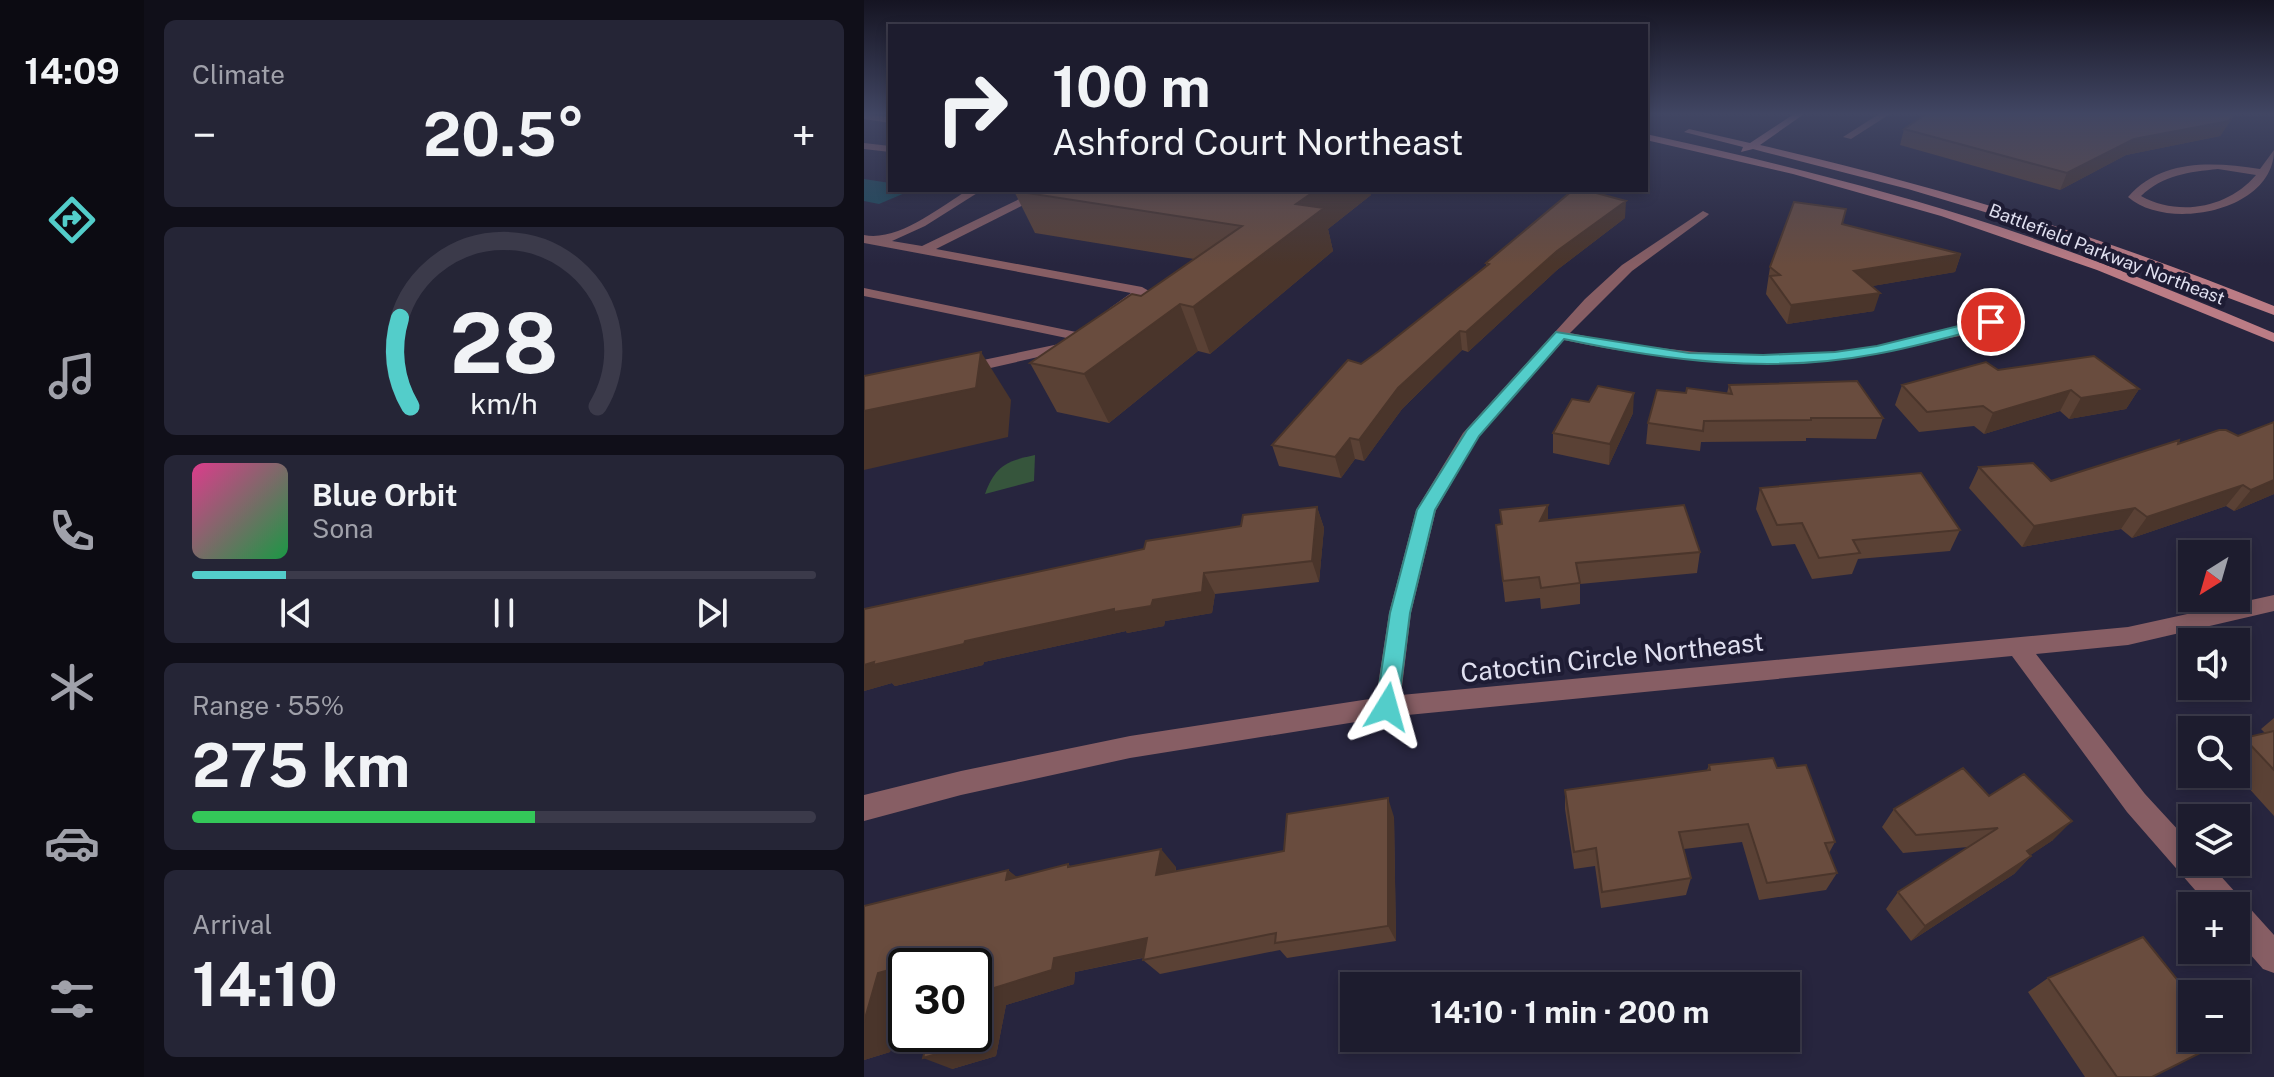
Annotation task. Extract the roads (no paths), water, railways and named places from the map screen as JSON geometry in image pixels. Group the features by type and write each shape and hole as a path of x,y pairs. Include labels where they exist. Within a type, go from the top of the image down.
{"main road":[{"name":"Battlefield Parkway Northeast","path":"1763,164 1875,193 2042,245 2274,338"},
{"name":"Battlefield Parkway Northeast","path":"1823,164 1976,204 2135,257 2274,311"}],"street":[{"path":"2263,173 2218,166 2175,171 2149,180 2134,197 2147,207 2176,213 2239,197 2255,186 2263,173 2268,164"},
{"path":"864,249 921,223 973,192"},
{"path":"922,251 1043,192"},
{"path":"1387,707 1400,613 1426,510 1472,433 1627,268 1703,214"},
{"path":"864,239 1142,291 1064,347 955,371"},
{"path":"864,292 1093,327"},
{"path":"1561,335 1622,349 1689,357 1763,359 1835,356 1877,350 1991,322"},
{"name":"Catoctin Circle Northeast","path":"864,808 961,783 1130,747 1387,707 2128,636 2274,603"},
{"path":"2016,645 2136,803 2215,892"},
{"path":"2250,931 2274,958"}],"water":[{"path":"864,179 888,183 888,192 907,192 879,204 864,201"}]}
